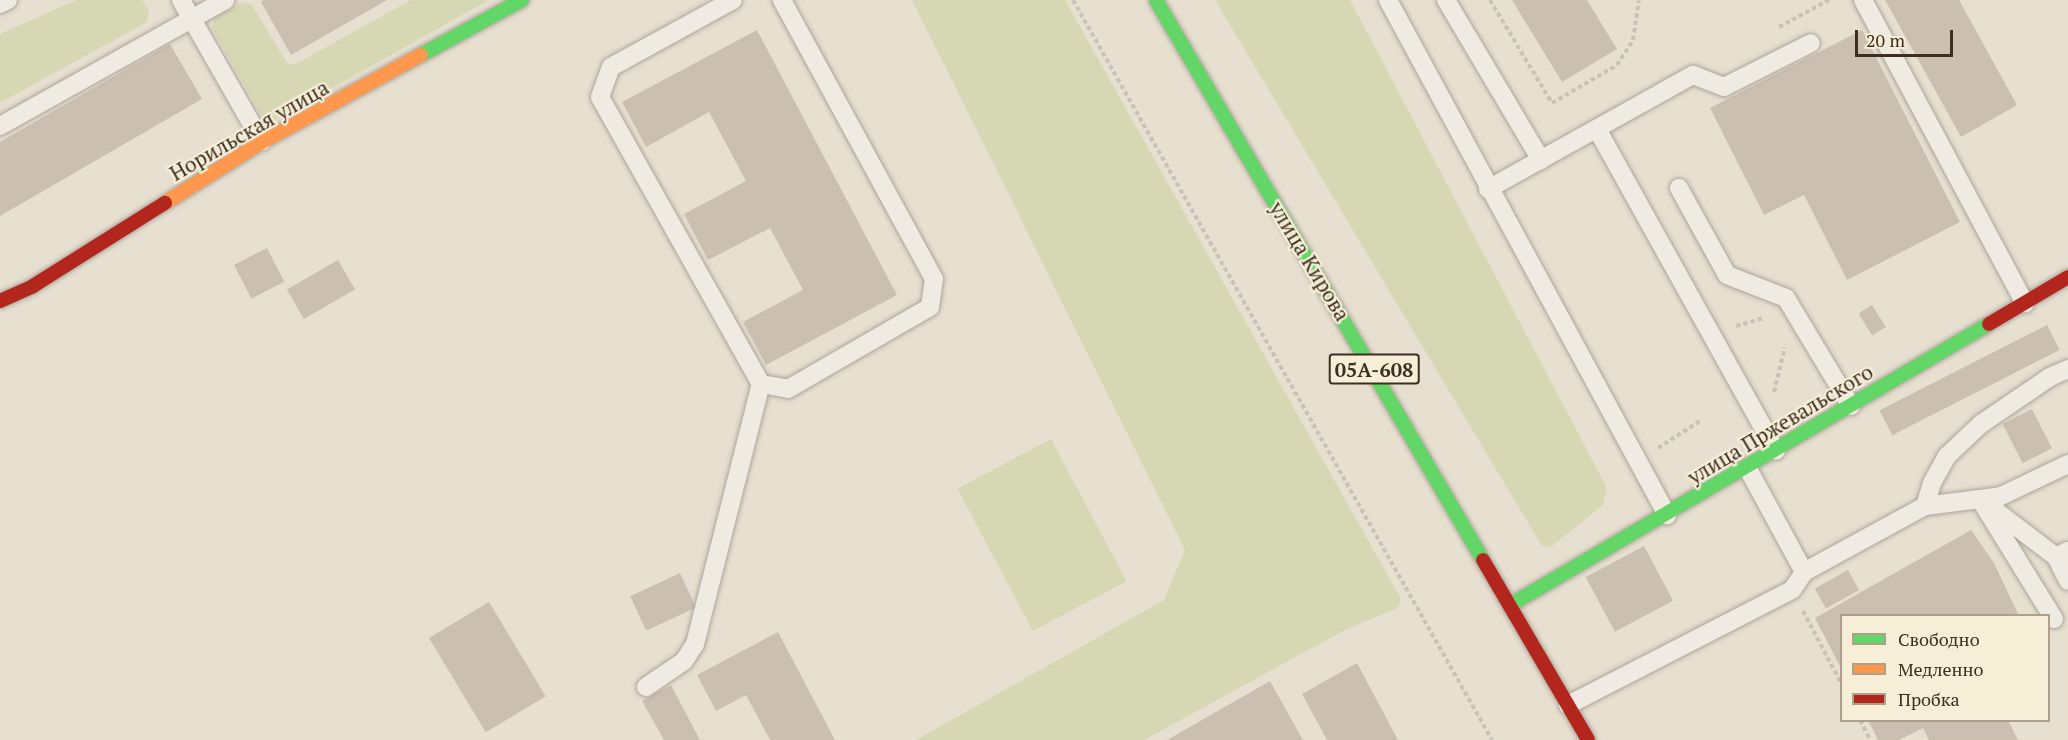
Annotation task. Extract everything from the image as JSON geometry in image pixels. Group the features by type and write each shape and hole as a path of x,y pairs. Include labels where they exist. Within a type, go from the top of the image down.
{"street":[{"name":"Норильская улица","path":"0,301 33,286 262,142 522,0"},
{"name":"улица Кирова","path":"1156,0 1512,604 1588,740"},
{"name":"улица Пржевальского","path":"1512,604 1748,469 1851,405 2068,277"}],"lane":[{"path":"0,4 8,0"},
{"path":"181,0 262,142"},
{"path":"0,126 225,0"},
{"path":"646,687 684,661 695,644 761,384 600,97 611,67 733,0"},
{"path":"761,384 788,389 930,307 934,279 782,0"},
{"path":"1388,0 1488,189 1667,515"},
{"path":"1446,0 1540,160"},
{"path":"1863,0 2025,303"},
{"path":"1488,189 1693,75 1724,87 1811,43"},
{"path":"1597,129 1776,451"},
{"path":"1679,188 1726,275 1786,298 1851,405"},
{"path":"1925,506 1932,483 1947,456 1981,424 2068,371"},
{"path":"1568,705 1792,590 1804,572 1925,506 2001,496 2068,464"},
{"path":"1748,469 1804,572"},
{"path":"1980,499 2062,554 2068,581"},
{"path":"1980,499 2054,619"}],"path":[{"path":"1073,0 1492,740"},
{"path":"1490,0 1552,102 1617,65 1633,40 1640,0"},
{"path":"1793,20 1829,0"},
{"path":"1709,334 1794,309"},
{"path":"1764,430 1794,309"},
{"path":"1636,462 1700,421"},
{"path":"1792,590 1840,681"},
{"path":"1861,722 1870,740"}],"green space":[{"path":"76,0 142,0 149,11 147,22 0,103 0,34"},
{"path":"411,0 489,0 273,121 265,121 212,28 215,17 243,2 252,5 287,63 294,65"},
{"path":"912,0 1065,0 1401,599 1398,608 1345,630 1144,740 916,740 1164,600 1185,550"},
{"path":"1215,0 1350,0 1607,488 1603,505 1551,547 1542,546"},
{"path":"1051,439 1127,581 1033,631 957,489"}],"building":[{"path":"264,0 387,0 291,55 261,2"},
{"path":"1512,0 1587,0 1617,49 1562,82"},
{"path":"1885,0 1959,0 2017,105 1961,137"},
{"path":"757,30 897,295 766,365 743,322 803,290 770,228 708,260 684,214 746,181 709,112 646,147 622,102"},
{"path":"1862,30 1960,222 1847,280 1804,195 1764,215 1710,108"},
{"path":"170,44 202,99 0,216 0,142"},
{"path":"267,248 284,282 251,299 234,265"},
{"path":"338,260 355,289 304,319 287,290"},
{"path":"1872,305 1886,327 1872,336 1858,313"},
{"path":"2047,325 2060,350 1892,435 1879,410"},
{"path":"2032,409 2052,448 2023,463 2003,424"},
{"path":"1971,530 1994,563 2018,614 1840,614 1840,666 1815,618"},
{"path":"1644,546 1673,601 1615,632 1586,577"},
{"path":"1848,570 1859,590 1826,609 1815,588"},
{"path":"680,573 696,607 646,631 630,596"},
{"path":"489,602 546,696 486,732 429,638"},
{"path":"778,632 835,740 770,740 746,695 716,711 697,675"},
{"path":"1357,663 1398,740 1327,740 1302,694"},
{"path":"1270,681 1303,740 1167,740"},
{"path":"671,685 700,740 664,740 642,701"},
{"path":"1869,722 2009,722 2018,740 1929,740 1923,728 1899,740 1878,740"}],"traffic: fast":[{"path":"421,55 522,0"},
{"path":"1156,0 1483,560"},
{"path":"1512,604 1989,324"}],"traffic: slow":[{"path":"165,203 262,142 421,55"}],"traffic: jam":[{"path":"0,301 33,286 165,203"},
{"path":"1989,324 2068,277"},
{"path":"1483,560 1588,740"}]}
